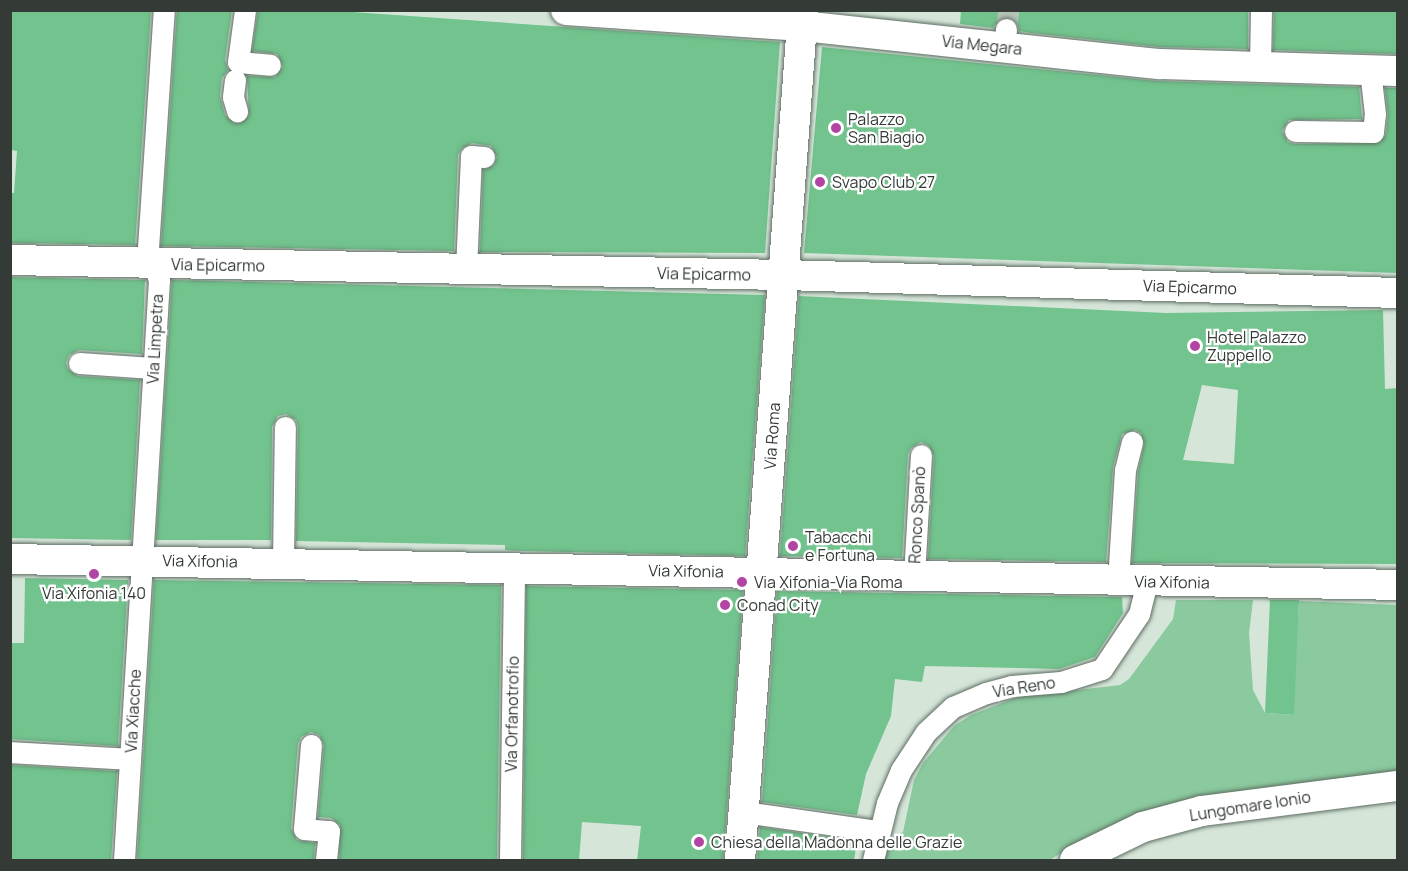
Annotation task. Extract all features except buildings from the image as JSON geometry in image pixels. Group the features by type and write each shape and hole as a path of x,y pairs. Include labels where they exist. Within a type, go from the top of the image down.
{"street":[{"name":"Via Limpetra","path":"142,561 159,280 148,248 164,10"},
{"path":"237,111 233,97 245,10"},
{"name":"Via Megara","path":"566,10 803,18 1005,38 1159,64 1384,70"},
{"path":"1260,66 1261,10"},
{"name":"Via Roma","path":"740,861 803,18"},
{"path":"237,70 270,65"},
{"path":"1295,131 1373,132 1384,70"},
{"path":"466,270 471,156 484,157"},
{"name":"Via Epicarmo","path":"10,260 784,275 1398,293"},
{"path":"79,363 153,368"},
{"path":"283,562 285,427"},
{"name":"Via Reno","path":"873,861 877,831 901,770 926,732 953,707 1012,686 1061,682 1102,669 1139,614 1132,581 1125,470 1132,442"},
{"name":"Ronco Spanò","path":"914,576 921,455"},
{"name":"Via Xifonia","path":"10,559 283,562 1398,585"},
{"name":"Via Xiacche","path":"124,861 142,561"},
{"name":"Via Orfanotrofio","path":"510,861 514,568"},
{"path":"311,745 304,829 328,831 326,861"},
{"path":"10,752 130,759"},
{"name":"Lungomare Ionio","path":"1075,861 1143,827 1202,811 1398,786"},
{"path":"744,812 877,831"}],"green space":[{"path":"1176,600 1253,600 1249,633 1253,690 1265,713 1293,715 1299,601 1397,605 1397,775 1077,843 1050,860 885,860 888,841 903,832 914,780 923,763 954,726 971,715 1018,697 1120,685 1129,679 1173,619"}],"tunnel":[{"path":"1006,29 1009,10"}],"place":[{"name":"Palazzo San Biagio","path":"836,128"},
{"name":"Svapo Club 27","path":"820,182"},
{"name":"Hotel Palazzo Zuppello","path":"1195,346"},
{"name":"Tabacchi e Fortuna","path":"793,546"},
{"name":"Via Xifonia 140","path":"94,574"},
{"name":"Via Xifonia-Via Roma","path":"742,582"},
{"name":"Conad City","path":"725,605"},
{"name":"Chiesa della Madonna delle Grazie","path":"699,842"}]}
